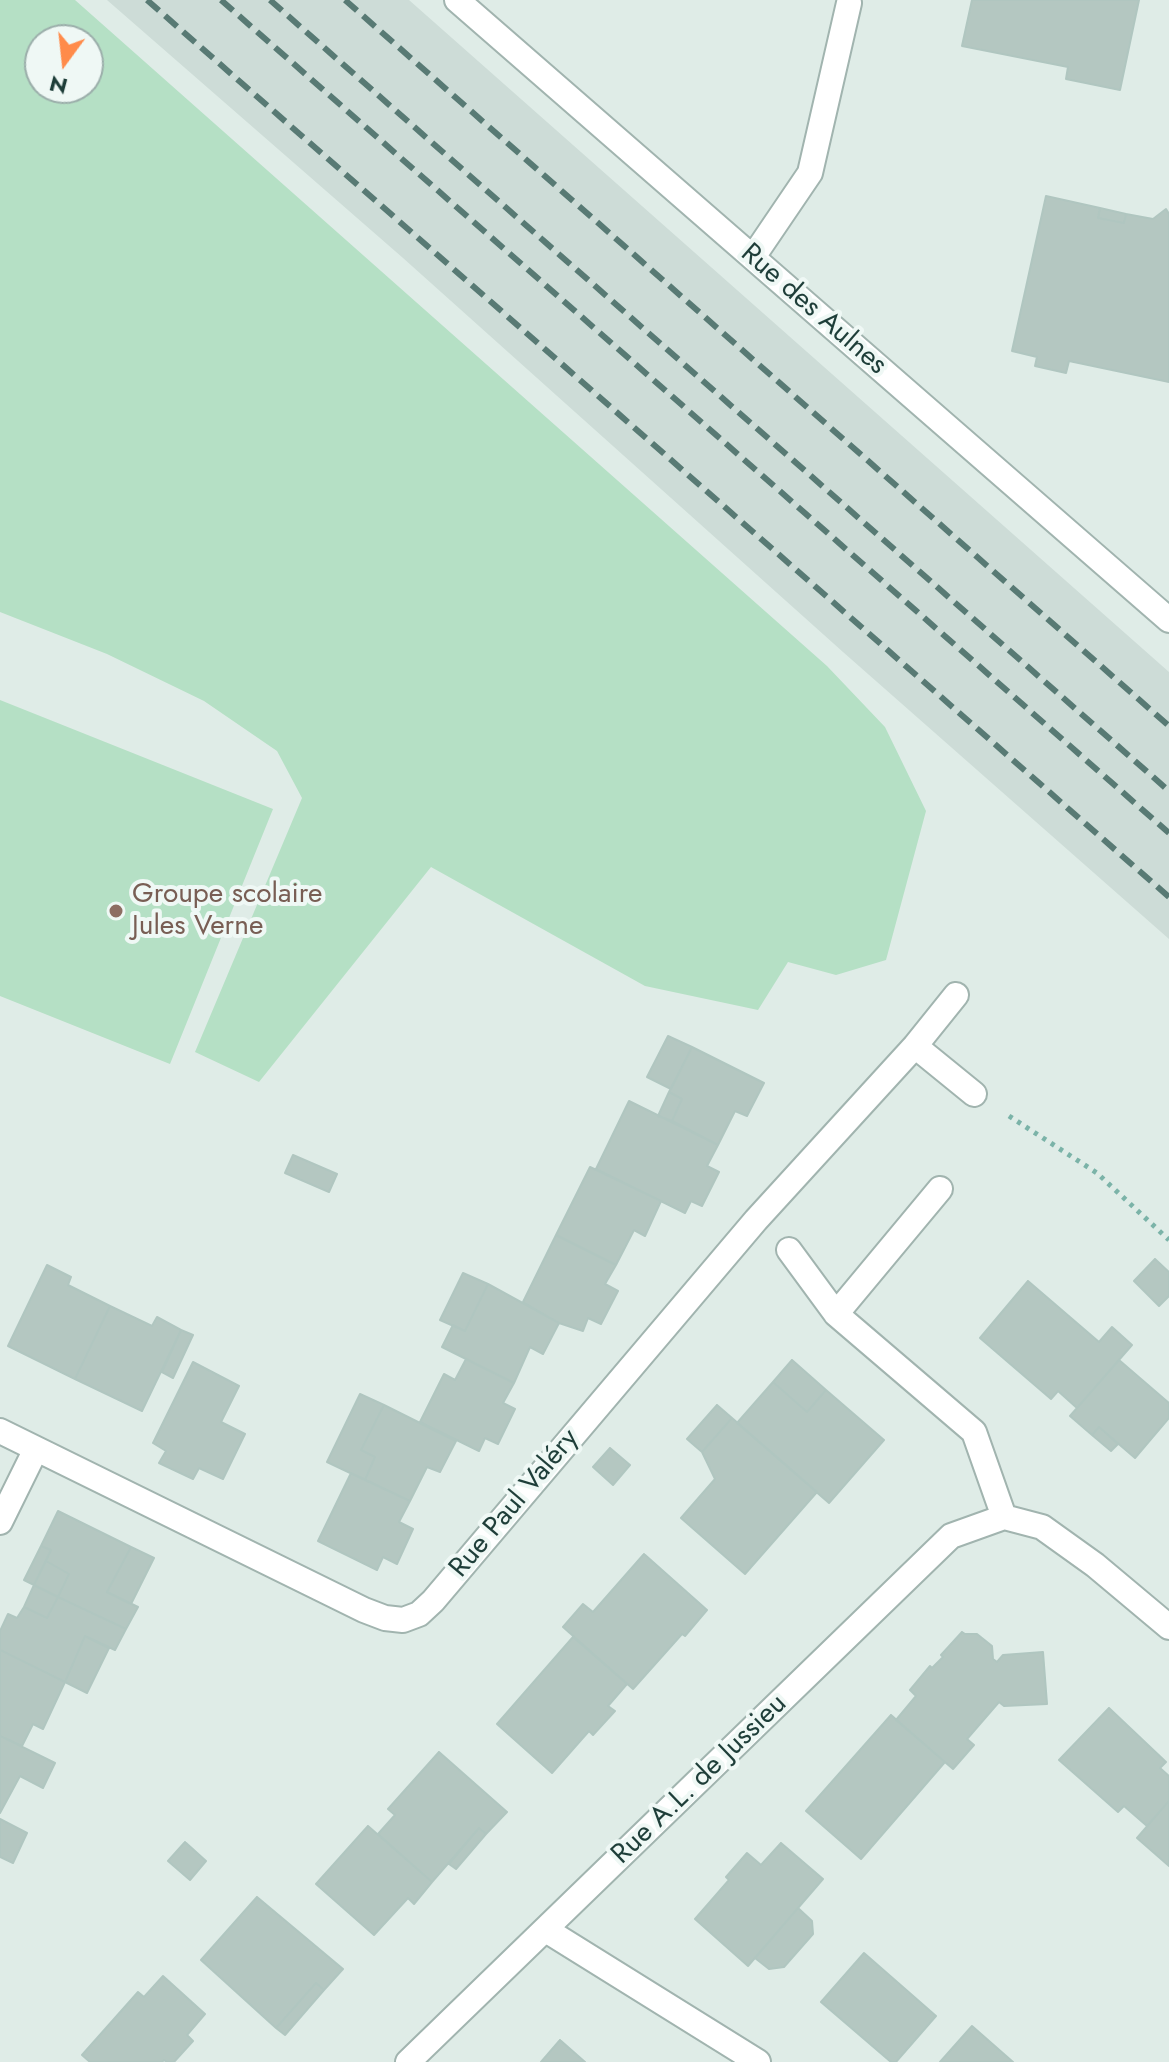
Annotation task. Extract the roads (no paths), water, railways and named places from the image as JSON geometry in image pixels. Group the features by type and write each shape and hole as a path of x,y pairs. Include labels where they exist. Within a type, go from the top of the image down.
{"street":[{"name":"Rue des Aulnes","path":"457,0 483,9 753,257 1169,620"},
{"path":"753,257 810,173 849,3"},
{"name":"Rue Paul Valéry","path":"0,1431 364,1610 385,1618 403,1620 419,1614 756,1220 915,1046 956,995"},
{"path":"915,1046 974,1094"},
{"path":"836,1314 940,1189"},
{"path":"789,1250 836,1314 974,1432 1004,1517 1042,1527 1095,1565 1169,1627"},
{"path":"0,1522 36,1449"},
{"name":"Rue A.L. de Jussieu","path":"408,2062 951,1536 1004,1517"},
{"path":"546,1930 758,2062"}],"railway":[{"path":"147,0 1169,897"},
{"path":"221,0 1169,833"},
{"path":"270,0 1169,791"},
{"path":"345,0 1169,726"}],"place":[{"name":"Groupe scolaire Jules Verne","path":"116,911"}]}
